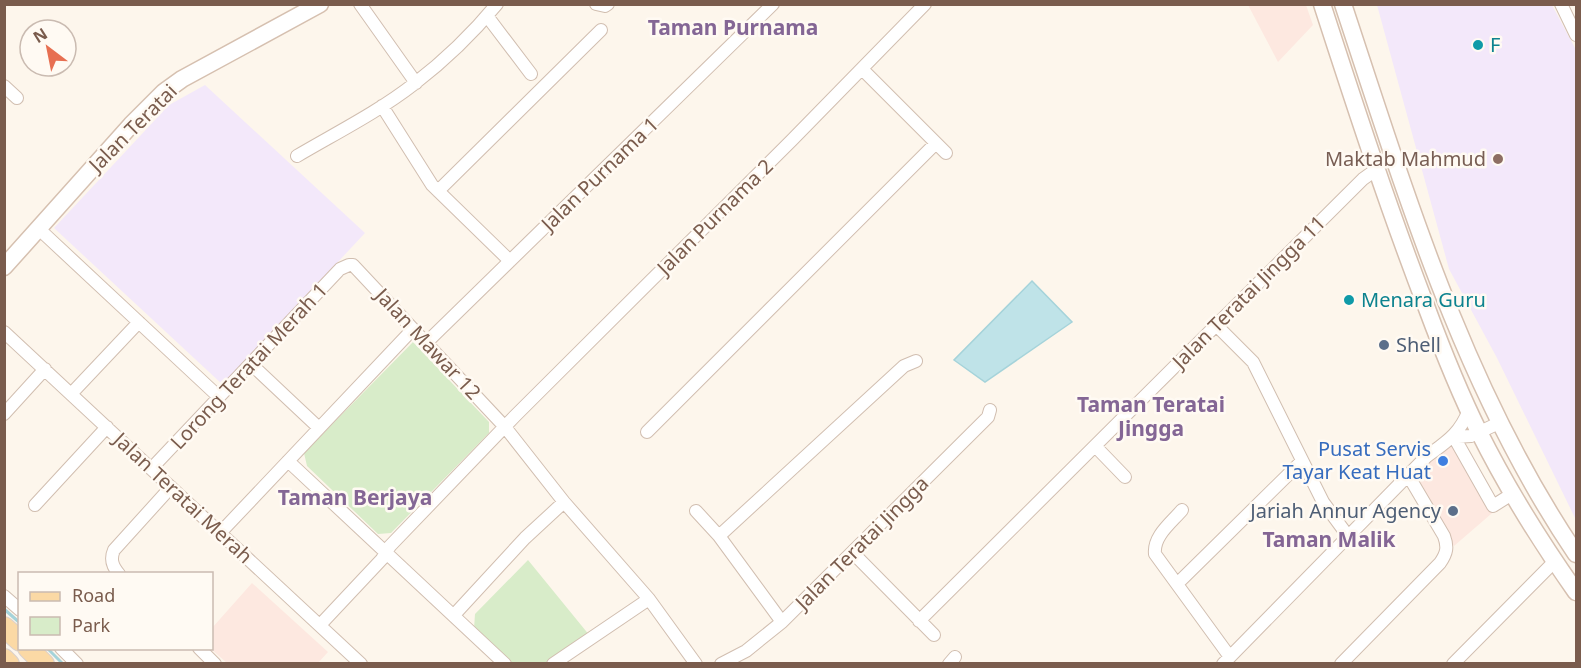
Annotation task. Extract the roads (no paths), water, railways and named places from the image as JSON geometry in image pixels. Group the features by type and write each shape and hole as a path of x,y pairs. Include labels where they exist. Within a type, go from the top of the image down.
{"main road":[{"name":"Jalan Teratai","path":"4,267 131,125 164,92 320,4"},
{"path":"1322,4 1403,248 1469,410 1512,494 1576,592"},
{"path":"1343,4 1444,299 1499,423 1576,554"},
{"path":"4,627 18,639"},
{"path":"30,650 44,663"},
{"path":"4,659 9,663"}],"street":[{"path":"360,4 416,83"},
{"path":"297,156 382,106 416,83 465,39 497,4"},
{"path":"596,4 608,4"},
{"name":"Jalan Purnama 1","path":"426,343 774,4"},
{"name":"Jalan Purnama 2","path":"320,625 505,427 925,4"},
{"path":"1561,4 1576,35"},
{"path":"487,16 531,74"},
{"path":"438,191 601,30"},
{"path":"862,69 946,153"},
{"path":"4,86 17,98"},
{"path":"382,106 438,191 510,261"},
{"path":"647,432 936,143"},
{"name":"Jalan Teratai Jingga 11","path":"919,621 1363,179 1377,169"},
{"path":"39,229 219,397"},
{"name":"Jalan Mawar 12","path":"348,265 357,267 505,427 564,502 649,599 696,663"},
{"name":"Lorong Teratai Merah 1","path":"151,469 340,269 348,265"},
{"path":"71,394 139,322"},
{"path":"1216,325 1250,359 1323,502 1348,536"},
{"path":"220,533 413,329"},
{"name":"Jalan Teratai Merah","path":"4,332 361,663"},
{"path":"719,536 904,366 916,361"},
{"path":"251,364 320,428"},
{"path":"4,414 45,369"},
{"name":"Jalan Teratai Jingga","path":"721,663 746,651 782,622 988,417 990,410"},
{"path":"1182,510 1158,539 1154,546 1155,554 1226,660 1426,457 1454,437 1469,410"},
{"path":"1454,437 1471,436 1499,423"},
{"path":"35,505 107,427"},
{"path":"1454,437 1493,506 1512,494"},
{"path":"1095,446 1125,477"},
{"path":"1177,584 1302,460"},
{"path":"288,461 505,663"},
{"path":"1341,663 1440,563 1445,555 1447,545 1444,536 1408,475"},
{"path":"118,572 113,565 114,550 171,487"},
{"path":"454,615 517,547 564,502"},
{"path":"696,511 719,536 782,622"},
{"path":"853,553 934,635"},
{"path":"1453,663 1555,561"},
{"path":"4,596 18,608"},
{"path":"553,663 649,599"},
{"path":"63,650 77,663"},
{"path":"201,650 215,663"}],"water":[{"path":"1032,281 1072,322 985,382 954,360"}],"waterway":[{"path":"4,609 18,621"},
{"path":"49,650 63,664"}],"place":[{"name":"F","path":"1478,45"},
{"name":"Maktab Mahmud","path":"1498,159"},
{"name":"Menara Guru","path":"1349,300"},
{"name":"Shell","path":"1384,345"},
{"name":"Pusat Servis Tayar Keat Huat","path":"1443,461"},
{"name":"Jariah Annur Agency","path":"1453,511"}],"district":[{"name":"Taman Purnama","path":"733,28"},
{"name":"Taman Teratai Jingga","path":"1151,417"},
{"name":"Taman Berjaya","path":"355,498"},
{"name":"Taman Malik","path":"1329,540"}]}
